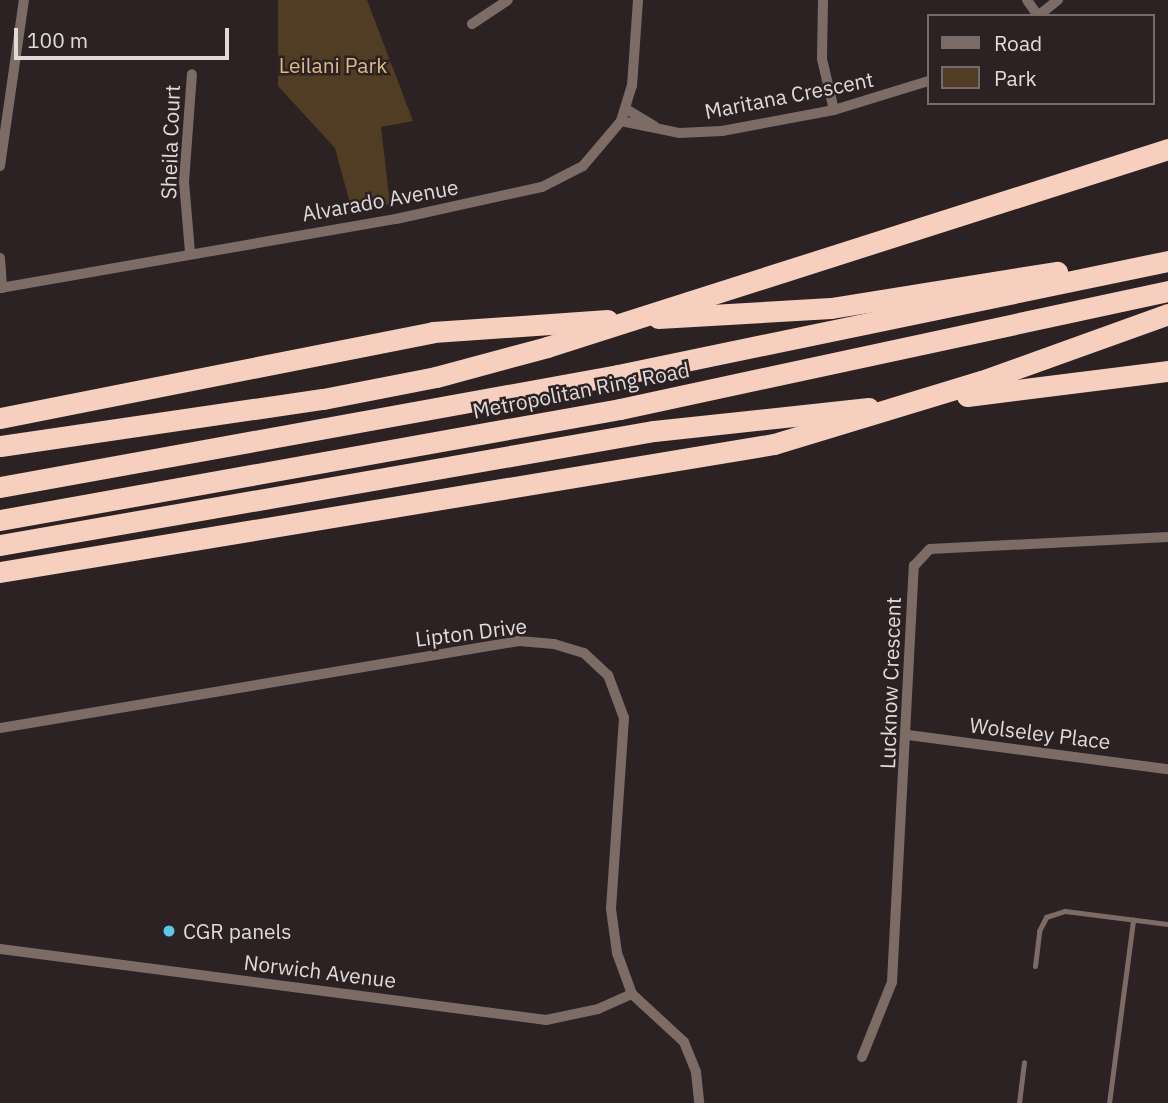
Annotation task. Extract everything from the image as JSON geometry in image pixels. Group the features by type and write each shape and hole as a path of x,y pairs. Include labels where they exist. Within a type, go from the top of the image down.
{"highway":[{"path":"0,446 365,392 547,347 1168,149"},
{"path":"0,418 444,330 831,308 1168,259"},
{"name":"Metropolitan Ring Road","path":"0,487 618,375 1168,259"},
{"name":"Metropolitan Ring Road","path":"0,520 620,409 1168,291"},
{"path":"0,572 774,444 970,385 1168,314"},
{"path":"0,545 654,431 1168,370"},
{"path":"0,559 798,416"},
{"path":"0,455 91,434"}],"street":[{"path":"0,166 24,0"},
{"path":"472,24 508,0"},
{"name":"Alvarado Avenue","path":"1,288 190,252 387,221 542,187 583,166 621,121 626,109 638,0"},
{"path":"823,0 822,59 834,110"},
{"path":"1040,14 1058,0"},
{"name":"Sheila Court","path":"190,252 184,182 191,74"},
{"name":"Maritana Crescent","path":"621,121 678,133 722,131 834,110 926,82"},
{"name":"Maritana Crescent","path":"626,109 656,127"},
{"path":"0,258 1,288"},
{"name":"Lucknow Crescent","path":"862,1057 892,982 908,735 914,566 930,549 1168,537"},
{"name":"Lipton Drive","path":"0,728 519,641 554,644 583,653 608,674 624,718 611,909 617,953 632,994 684,1042 696,1072 699,1103"},
{"name":"Wolseley Place","path":"908,735 1168,769"},
{"name":"Norwich Avenue","path":"0,949 546,1020 598,1009 632,994"}],"lane":[{"path":"1035,966 1039,931 1046,917 1065,911 1168,924"},
{"path":"1109,1103 1133,920"},
{"path":"1019,1103 1024,1062"}],"green space":[{"name":"Leilani Park","path":"278,0 367,0 413,121 381,127 390,204 352,211 335,148 278,86"}],"place":[{"name":"CGR panels","path":"169,931"}]}
